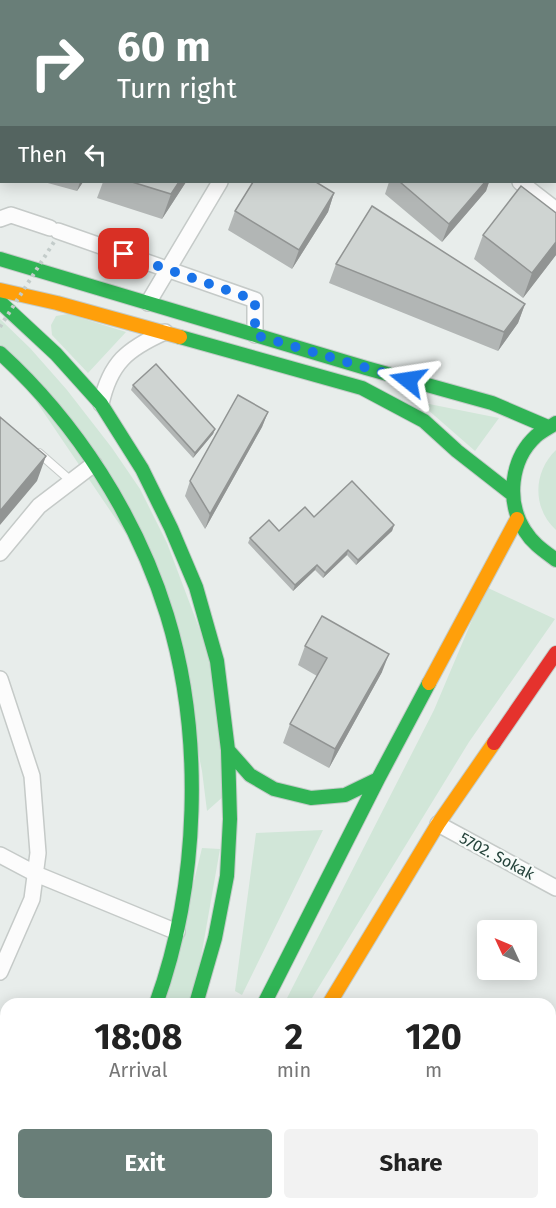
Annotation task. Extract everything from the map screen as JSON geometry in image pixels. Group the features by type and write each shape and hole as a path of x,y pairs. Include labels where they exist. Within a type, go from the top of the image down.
{"main road":[{"path":"0,259 554,423"},
{"path":"0,290 165,332 362,388 424,421 457,452 512,494"},
{"path":"0,302 42,340 101,404 155,493 196,587 217,661 228,750 230,819 227,876 215,938 198,998"},
{"path":"0,353 38,389 94,464 119,506 147,563 167,614 182,676 190,738 192,820 188,874 177,932 158,998"},
{"path":"554,423 532,440 521,456 514,474 512,494 517,519 524,533 534,545 556,560"},
{"path":"267,998 378,779 517,519"},
{"path":"333,998 438,824 556,654"},
{"path":"228,750 250,775 273,789 311,798 345,795 378,779"}],"street":[{"path":"148,303 218,183"},
{"path":"521,183 556,210"},
{"path":"0,219 11,215 54,234 168,268 255,300 255,335"},
{"path":"101,404 105,385 128,352 165,332"},
{"path":"0,553 39,506 94,464"},
{"path":"0,679 32,776 38,853 32,899 0,972"},
{"name":"5702. Sokak","path":"438,824 556,888"},
{"path":"0,855 36,874 177,932"}],"lane":[{"path":"36,450 71,481"}],"path":[{"path":"0,327 54,234"}],"green space":[{"path":"68,314 126,332 88,373 52,335 51,325 56,316"},
{"path":"0,319 30,348 67,390 112,448 140,489 167,543 210,657 225,795 207,811 202,771 166,593 0,348"},
{"path":"419,402 499,418 475,451"},
{"path":"556,450 556,530 543,511 538,490 543,469"},
{"path":"486,587 555,619 469,742 312,998 287,998 434,710"},
{"path":"323,830 242,995 235,991 256,833"},
{"path":"202,848 220,849 194,998 165,998"}],"building":[{"path":"135,183 178,183 171,194"},
{"path":"252,183 318,183 334,193 299,250 235,211"},
{"path":"401,183 484,183 449,224"},
{"path":"521,186 556,213 556,242 532,273 483,235"},
{"path":"372,206 525,304 504,332 336,264"},
{"path":"156,364 215,429 195,453 133,385"},
{"path":"238,395 268,412 210,514 190,481"},
{"path":"0,417 46,456 0,511"},
{"path":"352,481 394,525 358,560 348,550 325,573 317,565 295,585 250,538 269,520 279,531 305,507 314,517"},
{"path":"322,616 389,654 335,749 290,724 327,658 305,646"}],"traffic: fast":[{"path":"0,259 366,368 492,403 548,427"},
{"path":"0,302 56,354 101,404 142,469 171,528 196,587 217,661 228,750 230,819 227,876 215,938 198,998"},
{"path":"180,337 362,388 424,421 457,451 512,494"},
{"path":"0,353 54,409 101,473 121,507 154,578 167,615 179,662 187,710 192,810 181,910 158,998"},
{"path":"556,423 536,436 527,446 516,469 513,495 519,520 528,536 556,560"},
{"path":"267,998 429,683"},
{"path":"228,750 250,775 274,789 311,798 345,795 378,779"}],"traffic: slow":[{"path":"0,290 57,303 180,337"},
{"path":"429,683 517,519"},
{"path":"333,998 438,824 494,743"}],"traffic: jam":[{"path":"494,743 556,653"}],"route":[{"path":"124,254 255,300 255,335 408,380"}]}
